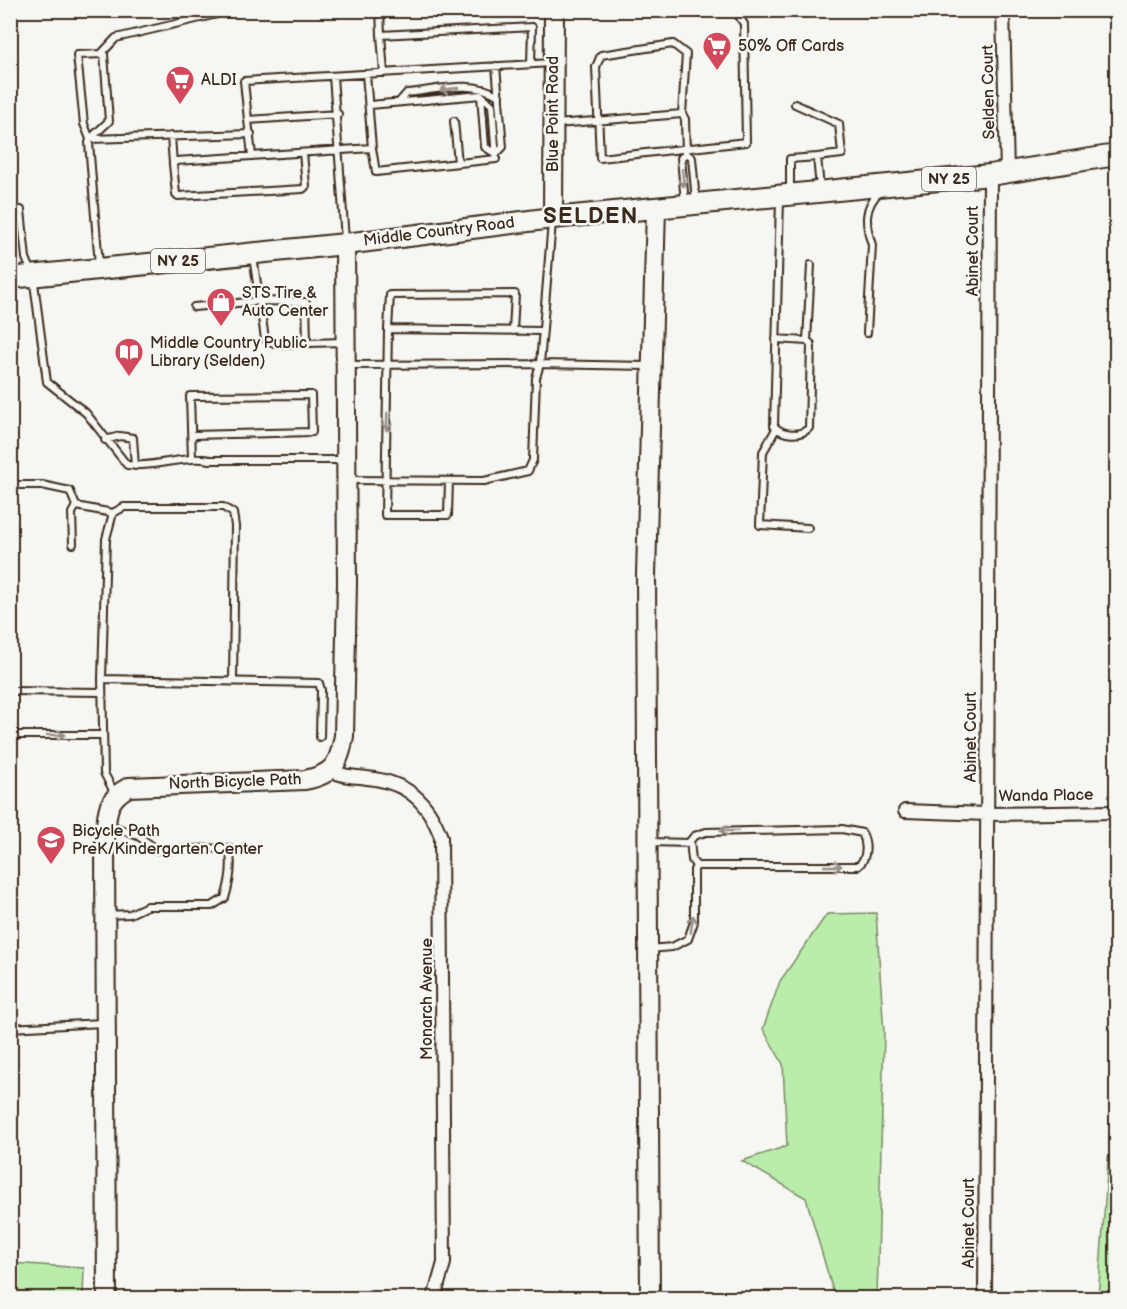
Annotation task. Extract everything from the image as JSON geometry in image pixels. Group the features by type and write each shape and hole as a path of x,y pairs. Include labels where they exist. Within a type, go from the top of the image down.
{"main road":[{"name":"Middle Country Road","path":"10,278 345,244 553,218 999,174 1116,155"}],"street":[{"name":"Blue Point Road","path":"553,218 554,10"},
{"name":"Selden Court","path":"999,174 1003,10"},
{"name":"Abinet Court","path":"985,1299 987,814 999,174"},
{"path":"650,1299 646,575 656,208"},
{"path":"331,770 340,758 344,736 347,480 345,244"},
{"name":"North Bicycle Path","path":"115,794 129,787 151,784 306,780 322,777 331,770"},
{"name":"Monarch Avenue","path":"331,770 343,777 369,778 392,783 407,791 424,802 434,818 441,837 444,1263 434,1299"},
{"path":"107,1299 105,915 108,808 115,794"},
{"name":"Wanda Place","path":"905,811 987,814 1116,812"}],"lane":[{"path":"99,268 90,139 84,124 77,56 102,53 116,38 242,10"},
{"path":"380,10 384,73"},
{"path":"691,204 681,158 686,151 685,119 682,114 686,54 673,44 601,55 596,67 600,158 686,151 746,142 744,24 735,10"},
{"path":"381,35 532,27 531,64"},
{"path":"90,139 109,118 102,53"},
{"path":"252,156 244,81 554,63"},
{"path":"366,74 376,172 496,157 503,147 496,66"},
{"path":"333,76 338,114 345,244"},
{"path":"399,101 407,93 471,87 487,88 499,96"},
{"path":"370,105 481,95 485,147 496,157"},
{"path":"795,104 839,123 842,154 790,159 785,195 776,339 776,429 764,452 760,525 808,528"},
{"path":"248,120 338,114"},
{"path":"553,125 682,114"},
{"path":"454,121 458,163"},
{"path":"90,139 251,134"},
{"path":"171,136 178,196 303,189 306,186 303,153"},
{"path":"173,164 176,161 372,148"},
{"path":"686,151 692,158 691,204"},
{"path":"817,157 820,192"},
{"path":"867,333 872,245 866,231 866,213 876,196 886,186"},
{"path":"21,210 26,258 33,275 47,382 86,413 127,465 135,466 192,458 347,460"},
{"path":"347,480 484,481 528,471 533,460 536,378 540,364 553,218"},
{"path":"253,253 264,334 270,343 347,342"},
{"path":"776,429 782,433 801,434 809,428 813,350 807,340 811,266"},
{"path":"449,481 448,515 385,515 390,295 515,294 513,331"},
{"path":"194,307 259,302 306,302 307,342"},
{"path":"388,329 543,332"},
{"path":"776,339 807,340"},
{"path":"347,364 652,366"},
{"path":"192,435 312,432 311,395 190,396 192,458"},
{"path":"105,440 120,436 133,438 135,466"},
{"path":"10,486 42,484 70,491 76,506"},
{"path":"76,506 113,513 124,507 223,507 233,513 235,526 233,680"},
{"path":"73,544 72,513 76,506"},
{"path":"113,513 106,538 102,735 104,773 115,794"},
{"path":"102,679 319,683 321,690 320,737"},
{"path":"10,691 102,692"},
{"path":"10,735 102,735"},
{"path":"105,915 130,914 147,906 212,906 225,898 230,882 230,848 158,850 138,836 107,824"},
{"path":"842,829 862,833 865,838 865,856 858,866 696,866 692,860 690,843 694,836 705,832 842,829"},
{"path":"648,842 690,843"},
{"path":"648,949 672,947 688,939 694,922 694,870 696,866"},
{"path":"10,1028 106,1023"}],"green space":[{"path":"876,913 884,1033 877,1298 835,1298 806,1198 742,1161 787,1146 783,1064 763,1029 780,981 827,914"},
{"path":"1108,1159 1116,1173 1116,1298 1098,1298"},
{"path":"11,1263 84,1268 83,1298 11,1298"}],"place":[{"name":"50% Off Cards","path":"717,72"},
{"name":"ALDI","path":"180,106"},
{"name":"STS Tire & Auto Center","path":"221,328"},
{"name":"Middle Country Public Library (Selden)","path":"129,378"},
{"name":"Bicycle Path PreK/Kindergarten Center","path":"51,866"}],"district":[{"name":"SELDEN","path":"591,216"}]}
